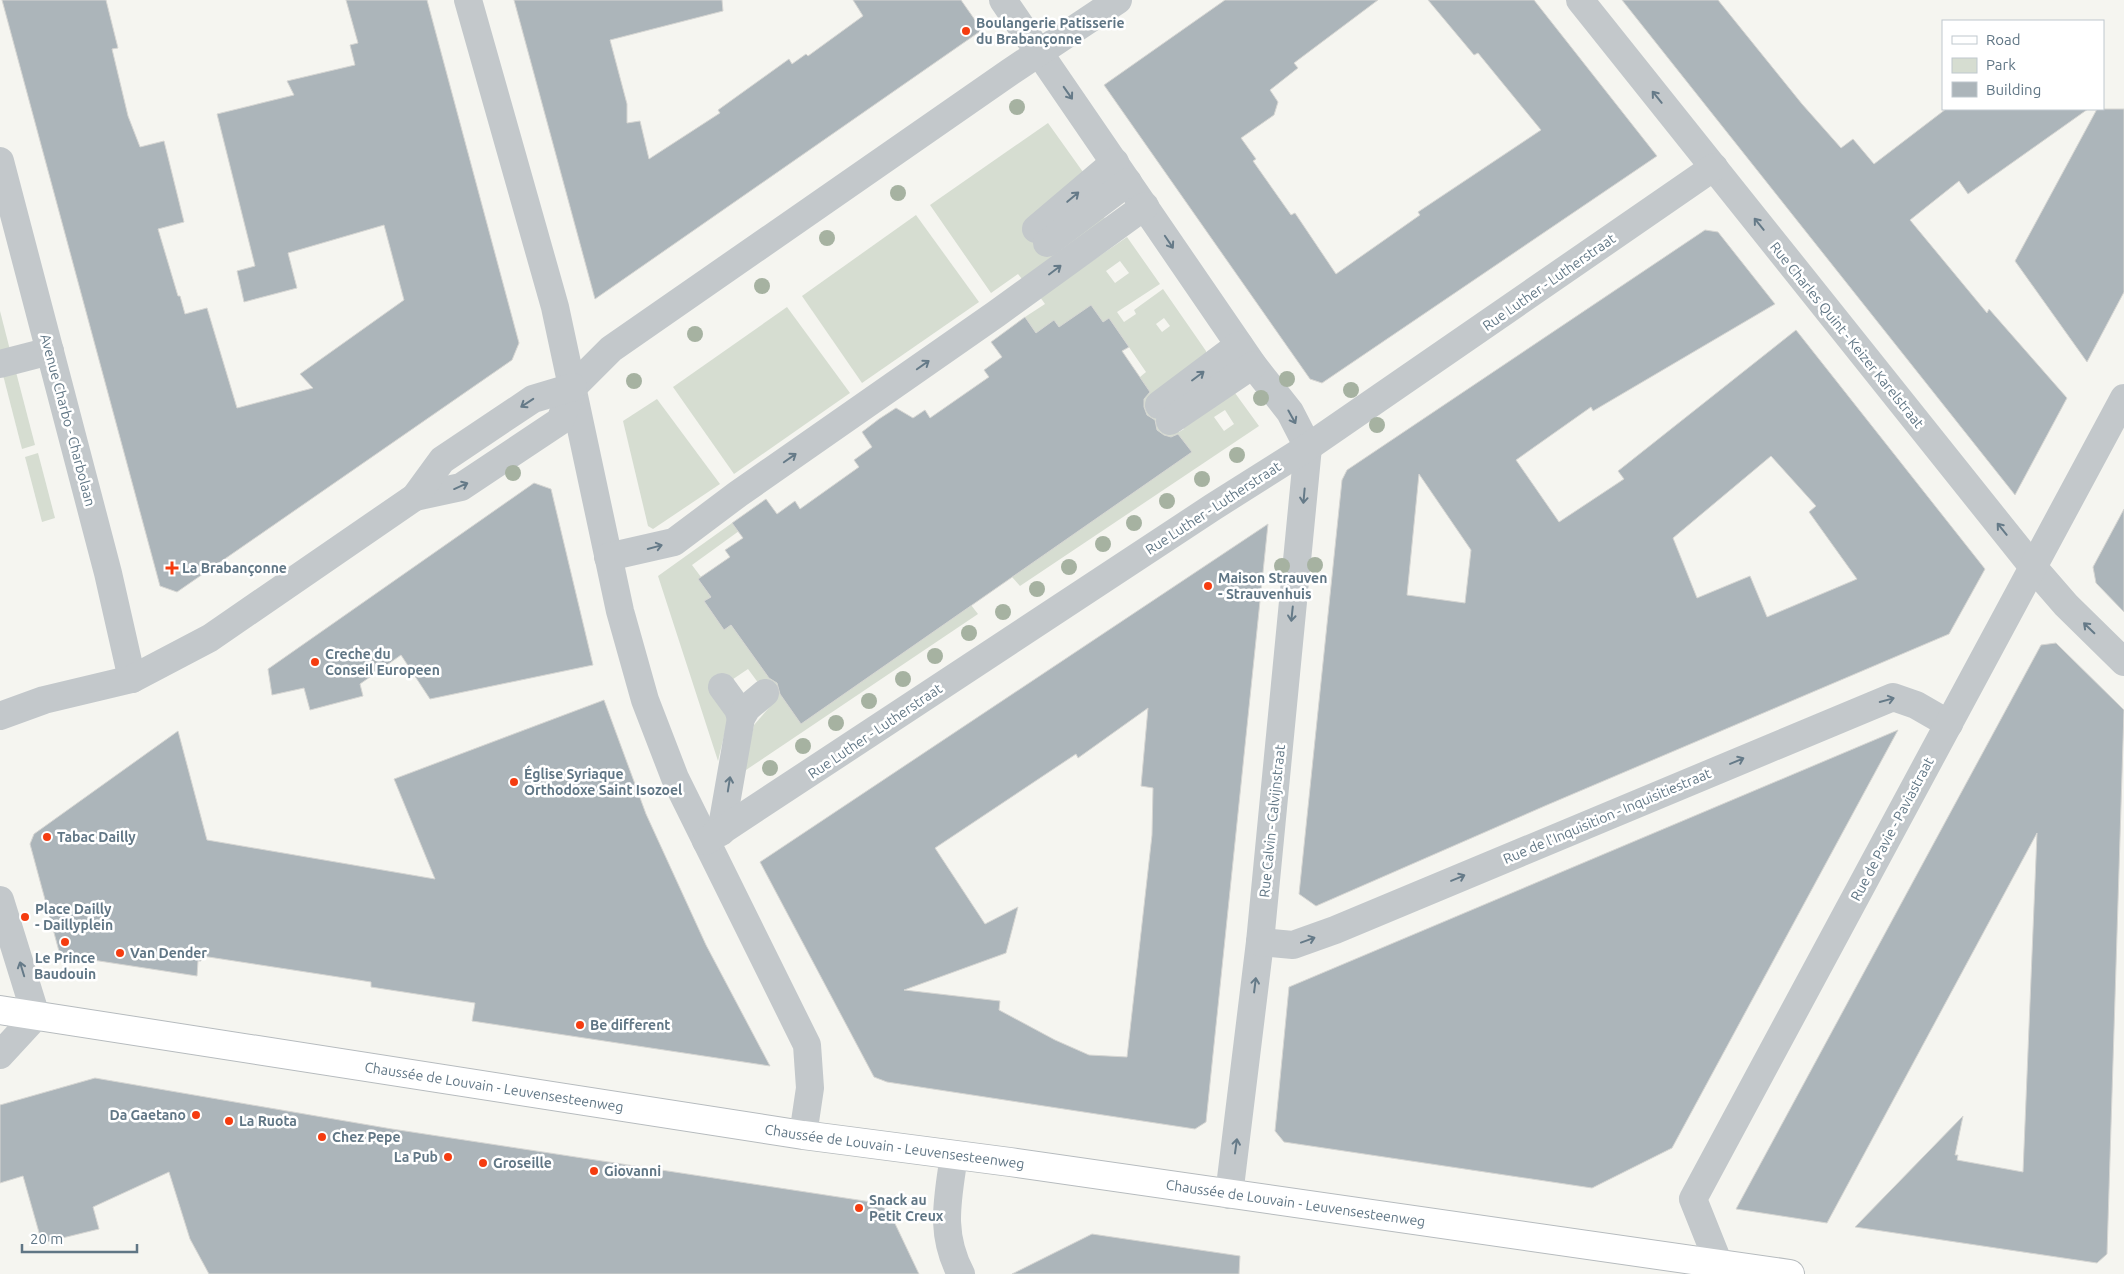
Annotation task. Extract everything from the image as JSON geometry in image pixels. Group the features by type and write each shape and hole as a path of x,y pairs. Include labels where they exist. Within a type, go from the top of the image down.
{"main road":[{"name":"Chaussée de Louvain - Leuvensesteenweg","path":"0,1010 803,1135 1229,1195 1721,1269 1790,1274"}],"street":[{"path":"468,0 555,306 620,611 645,700 675,778 713,836 807,1045 810,1088 803,1135"},
{"path":"1003,0 1246,355 1290,412 1308,447"},
{"path":"0,716 44,700 132,679 210,638 414,498 442,460 533,398 573,387 611,349 1118,0"},
{"name":"Rue Charles Quint - Keizer Karelstraat","path":"1580,0 2032,566 2066,605 2124,662"},
{"name":"Avenue Charbo - Charbolaan","path":"0,161 115,599 132,679"},
{"name":"Rue Luther - Lutherstraat","path":"713,836 1213,507 1308,447 1714,167"},
{"path":"1041,236 1122,172"},
{"path":"608,557 674,542 738,494 996,314 1144,206"},
{"path":"0,364 50,351"},
{"path":"1164,413 1246,355"},
{"name":"Rue de Pavie - Paviastraat","path":"1721,1269 1693,1199 2124,398"},
{"name":"Rue Calvin - Calvijnstraat","path":"1229,1195 1260,942 1308,447"},
{"path":"713,836 742,715 744,684"},
{"name":"Rue de l'Inquisition - Inquisitiestraat","path":"1260,942 1292,946 1335,930 1893,697 1916,705 1949,724"},
{"path":"0,900 36,1016 0,1055"},
{"path":"954,1155 945,1212 953,1258 961,1274"}],"green space":[{"path":"1048,123 1083,172 1106,221 1022,279 1018,274 991,293 930,205"},
{"path":"916,215 979,302 862,383 802,296"},
{"path":"1127,237 1160,284 1117,312 1124,322 1136,314 1134,310 1163,289 1206,351 1206,354 1153,396 1179,432 1184,429 1181,425 1235,393 1259,426 1020,586 1012,577 971,605 978,614 746,770 744,769 754,725 773,703 748,669 714,692 728,719 718,761 658,576 732,523 739,531 692,565 701,577 699,580 711,597 704,601 724,630 731,625 743,641 1134,369 1140,377 1146,372 1109,318 1103,322 1059,327 1036,333 1025,317 1045,304 1040,297","holes":["1120,261 1129,273 1115,283 1106,271","1164,318 1170,326 1162,332 1156,324","1225,410 1234,424 1224,431 1214,417"]},
{"path":"787,307 850,393 734,474 673,387"},
{"path":"0,311 10,350 0,352"},
{"path":"16,372 35,445 22,449 3,375"},
{"path":"657,399 720,484 653,529 648,526 623,421"},
{"path":"38,453 55,518 42,522 25,457"}],"building":[{"path":"2,0 106,0 118,48 112,49 128,116 140,147 164,141 184,222 158,229 178,296 180,296 185,314 207,308 237,408 313,388 300,374 404,300 384,225 288,253 297,288 244,302 237,271 255,266 217,114 294,95 287,81 355,65 350,45 358,43 346,0 427,0 519,343 512,360 177,592 160,586"},
{"path":"514,0 722,0 723,11 610,40 627,104 627,123 640,121 649,159 720,113 718,110 789,59 792,64 806,54 808,56 863,16 853,0 961,0 982,30 595,299"},
{"path":"1225,0 1378,0 1294,63 1298,68 1270,90 1278,102 1274,115 1241,138 1256,159 1253,161 1291,215 1295,213 1336,274 1420,215 1418,212 1541,130 1478,53 1474,55 1428,0 1534,0 1657,156 1322,383 1310,379 1104,85"},
{"path":"1622,0 1718,0 1802,104 1841,148 1853,139 1874,164 1945,110 2087,110 1968,194 1959,181 1910,220 1987,313 1989,309 2067,398 2015,495"},
{"path":"2124,109 2124,292 2087,362 2015,261 2096,110"},
{"path":"1705,230 1718,232 1775,304 1593,411 1591,407 1516,460 1559,522 1624,479 1618,471 1796,330 1985,569 1949,634 1547,805 1316,906 1299,894 1342,480 1347,470","holes":["1771,456 1816,506 1809,512 1857,579 1767,617 1750,576 1697,598 1673,538","1419,474 1471,550 1465,603 1407,595"]},
{"path":"1091,305 1103,322 1109,318 1129,347 1122,351 1150,392 1144,399 1144,407 1147,415 1155,420 1157,430 1171,437 1178,434 1192,452 801,724 780,694 777,683 769,678 731,625 724,630 704,601 711,597 698,579 730,557 725,550 743,538 732,523 766,499 777,514 795,501 800,509 859,467 854,460 872,447 862,432 879,419 896,408 913,418 925,410 930,418 989,377 984,370 1002,357 991,342 1025,317 1036,333 1054,320 1059,327"},
{"path":"534,483 551,489 593,665 430,699 401,655 360,684 363,696 310,710 304,688 272,695 268,669"},
{"path":"2124,509 2124,612 2096,583 2093,567"},
{"path":"1268,524 1206,1122 1195,1129 887,1082 874,1077 760,862","holes":["1148,708 1141,786 1153,788 1152,835 1127,1057 1089,1055 1055,1040 999,1010 1000,1001 904,990 1006,953 1018,907 985,924 935,848 1076,754 1078,758"]},
{"path":"2056,643 2124,710 2107,1254 2097,1263 1855,1227 1963,1116 1955,1155 1958,1155 1957,1160 2023,1172 2037,833 1827,1223 1736,1209 2041,645"},
{"path":"604,700 646,814 706,945 770,1066 472,1021 475,1003 371,987 371,982 202,956 201,961 198,961 197,976 60,955 30,844 34,834 178,731 207,840 435,879 394,779"},
{"path":"1898,730 1672,1148 1592,1188 1284,1142 1275,1131 1289,987"},
{"path":"95,1078 392,1129 878,1203 890,1213 919,1274 209,1274 190,1239 169,1172 93,1207 99,1229 42,1243 23,1176 0,1183 0,1105"},
{"path":"1092,1234 1240,1256 1239,1274 1012,1274"}],"place":[{"name":"Boulangerie Patisserie du Brabançonne","path":"966,31"},
{"name":"La Brabançonne","path":"172,568"},
{"name":"Maison Strauven - Strauvenhuis","path":"1208,586"},
{"name":"Creche du Conseil Europeen","path":"315,662"},
{"name":"Église Syriaque Orthodoxe Saint Isozoel","path":"514,782"},
{"name":"Tabac Dailly","path":"47,837"},
{"name":"Place Dailly - Daillyplein","path":"25,917"},
{"name":"Le Prince Baudouin","path":"65,942"},
{"name":"Van Dender","path":"120,953"},
{"name":"Be different","path":"580,1025"},
{"name":"Da Gaetano","path":"196,1115"},
{"name":"La Ruota","path":"229,1121"},
{"name":"Chez Pepe","path":"322,1137"},
{"name":"La Pub","path":"448,1157"},
{"name":"Groseille","path":"483,1163"},
{"name":"Giovanni","path":"594,1171"},
{"name":"Snack au Petit Creux","path":"859,1208"}]}
